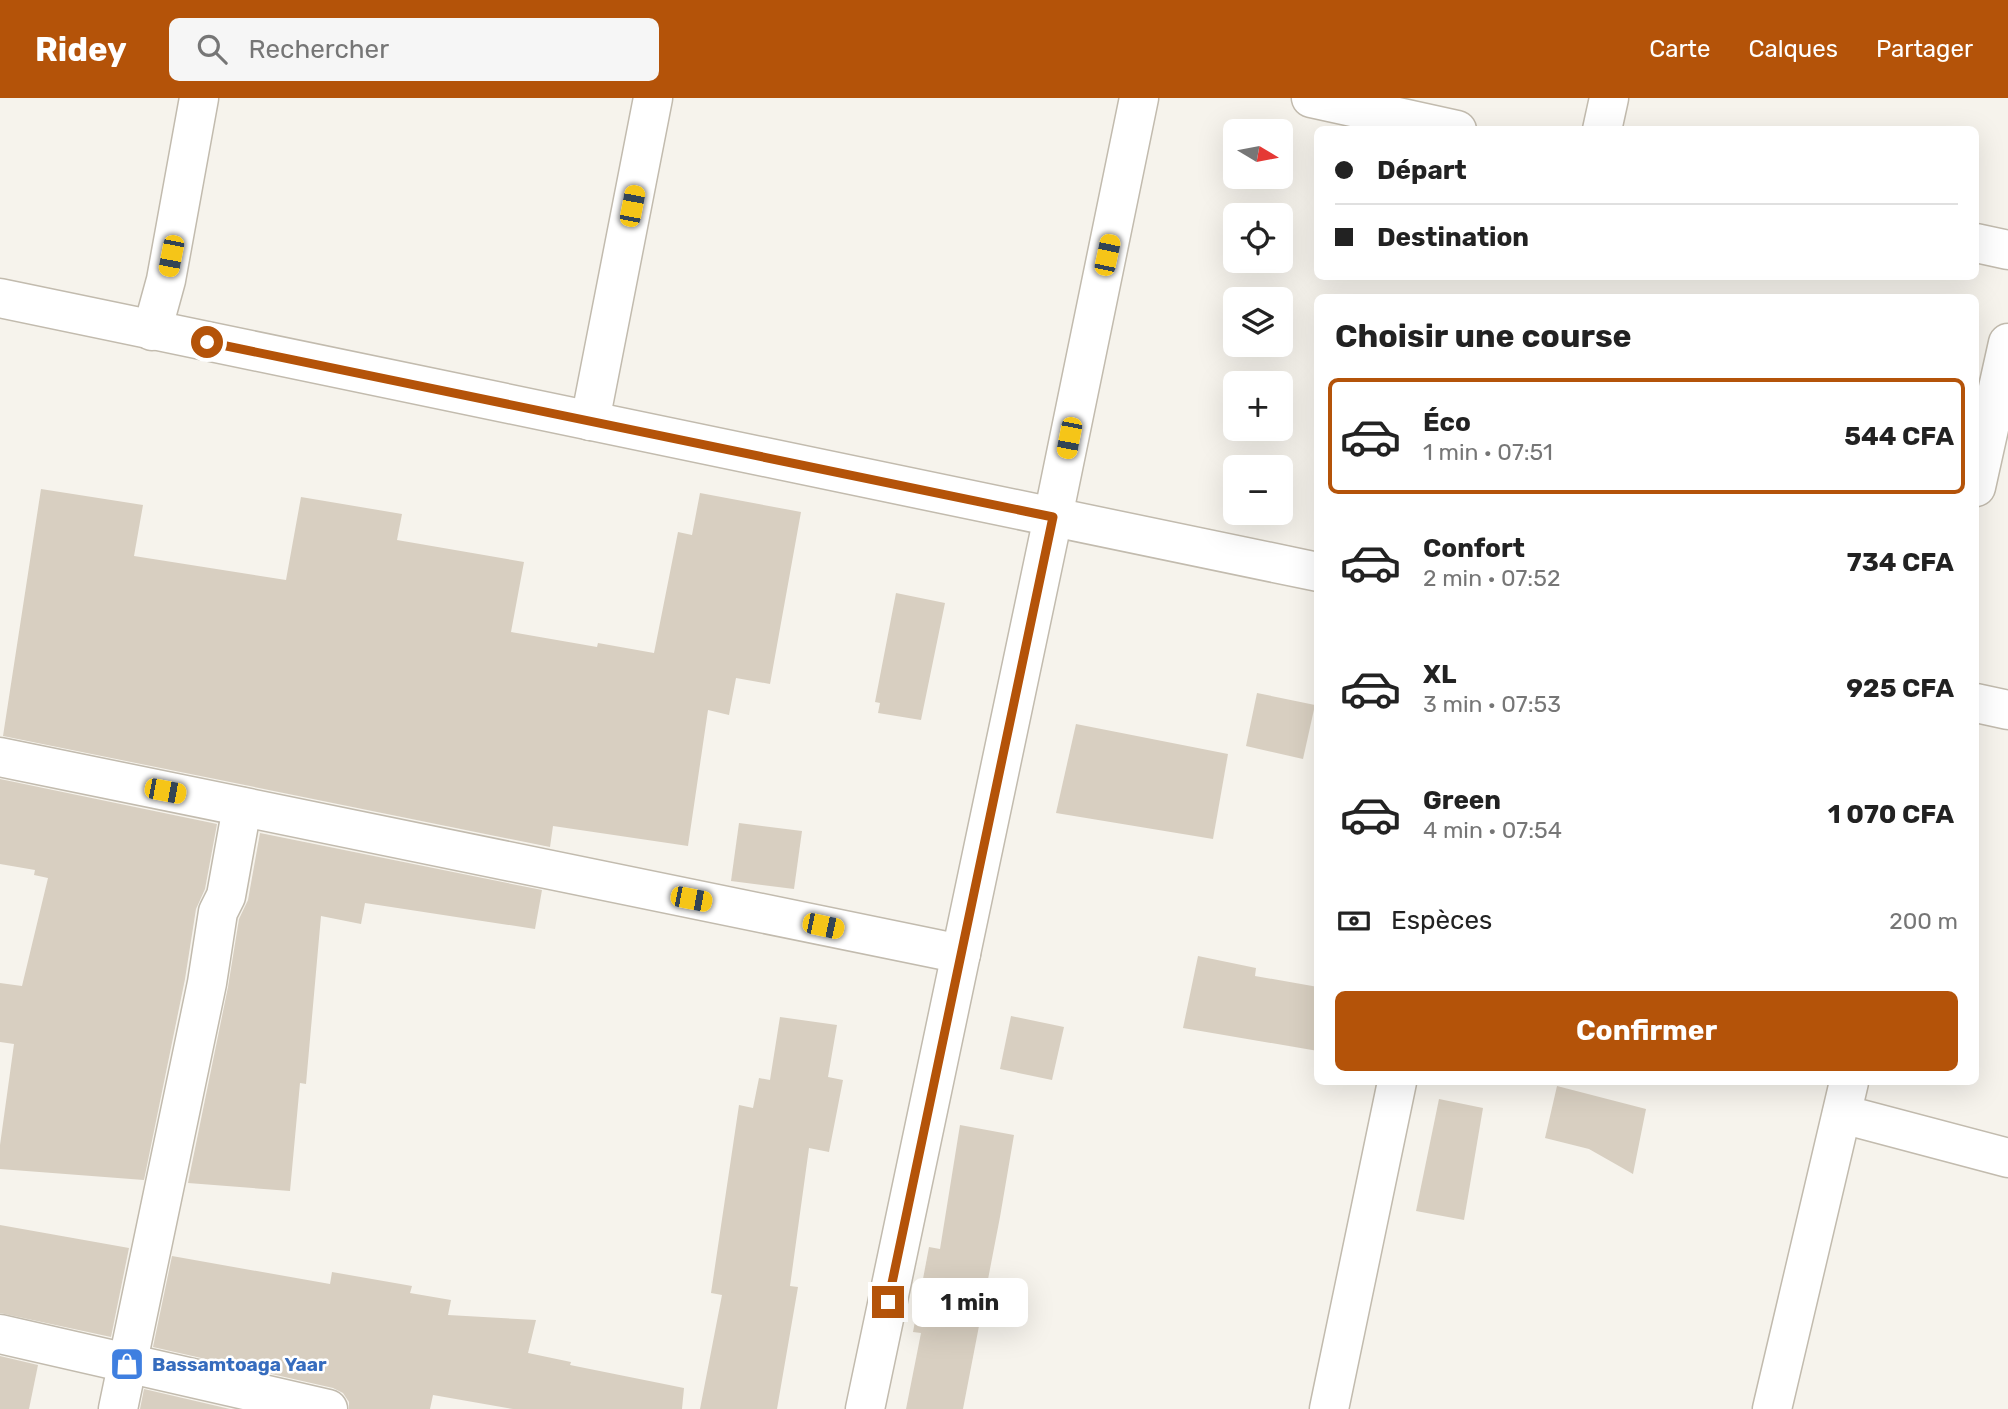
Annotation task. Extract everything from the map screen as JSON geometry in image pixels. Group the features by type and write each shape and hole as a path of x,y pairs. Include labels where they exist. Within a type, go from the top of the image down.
{"street":[{"path":"152,331 166,280 198,98"},
{"path":"590,421 653,98"},
{"path":"865,1409 1139,98"},
{"path":"1311,98 1439,126"},
{"path":"1603,126 1609,98"},
{"path":"1979,244 2008,250"},
{"path":"0,298 1314,571"},
{"path":"1979,474 2008,343"},
{"path":"1979,705 2008,710"},
{"path":"0,757 961,954"},
{"path":"118,1409 207,983 218,912 226,896 242,807"},
{"path":"1328,1409 1396,1085"},
{"path":"1772,1409 1845,1098 2008,1158"},
{"path":"0,1334 328,1409"}],"building":[{"path":"41,489 143,505 134,556 286,580 301,497 402,514 397,540 524,562 511,632 597,647 598,643 654,653 678,532 692,535 700,493 801,512 770,684 736,678 729,715 708,710 688,846 553,826 550,847 3,736"},
{"path":"896,593 945,603 921,720 878,713 880,703 875,702"},
{"path":"1257,693 1314,705 1303,759 1246,746"},
{"path":"1076,724 1228,754 1213,839 1056,813"},
{"path":"0,779 217,824 205,889 196,909 185,979 144,1180 0,1169 0,1145 14,1044 0,1042 0,983 22,986 48,878 34,875 35,870 0,864"},
{"path":"739,823 802,831 794,889 731,881"},
{"path":"260,833 542,890 535,929 365,903 361,924 321,916 306,1084 300,1083 290,1191 188,1183 239,919 248,900"},
{"path":"1198,956 1256,968 1255,976 1314,986 1314,1050 1183,1028"},
{"path":"1011,1016 1064,1027 1052,1080 1000,1069"},
{"path":"780,1017 837,1025 828,1077 843,1080 829,1152 809,1148 790,1286 798,1287 777,1409 700,1409 722,1295 711,1293 739,1105 753,1108 759,1078 770,1080"},
{"path":"1557,1086 1646,1109 1633,1174 1589,1149 1545,1138"},
{"path":"1439,1099 1483,1108 1464,1220 1416,1211"},
{"path":"960,1125 1014,1135 1000,1217 963,1409 906,1409 921,1333 913,1332 929,1247 940,1249"},
{"path":"0,1225 129,1248 111,1337 0,1313"},
{"path":"172,1256 330,1284 332,1272 412,1286 410,1293 451,1300 448,1315 536,1320 528,1353 571,1362 570,1365 684,1388 682,1409 513,1409 433,1395 430,1409 349,1409 349,1402 343,1393 333,1388 153,1347"},
{"path":"0,1356 38,1365 29,1409 0,1409"},
{"path":"144,1389 230,1409 140,1409"}],"place":[{"name":"Bassamtoaga Yaar","path":"127,1364"}],"route":[{"path":"207,342 1053,517 888,1302"}]}
